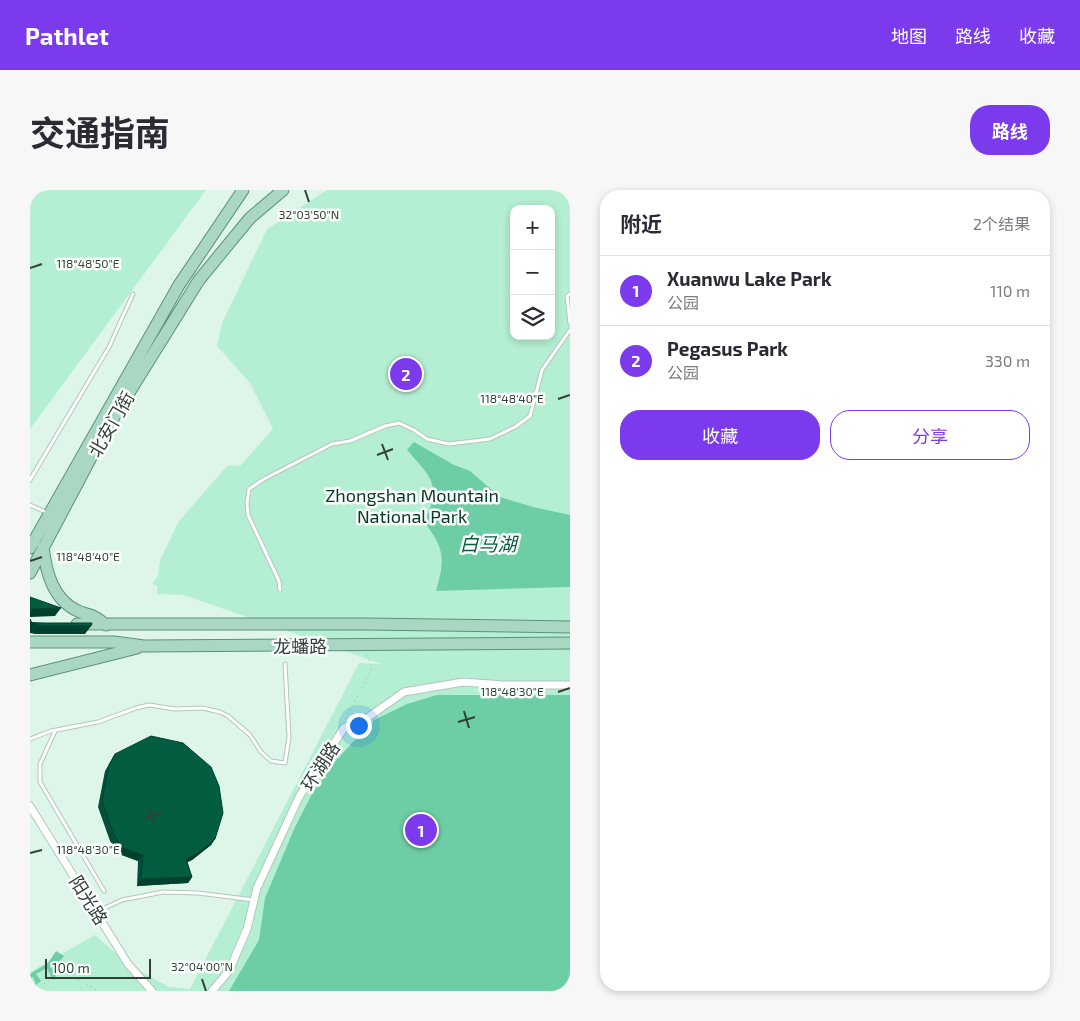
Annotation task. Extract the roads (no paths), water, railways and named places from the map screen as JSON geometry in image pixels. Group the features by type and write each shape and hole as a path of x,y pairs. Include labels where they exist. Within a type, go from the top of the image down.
{"main road":[{"path":"30,548 179,285 243,190"},
{"name":"北安门街","path":"30,573 104,433 199,280 250,218 282,190"},
{"path":"43,548 49,578 62,600 70,607 79,612 94,616 106,625"},
{"name":"龙蟠路","path":"68,624 570,626"},
{"name":"龙蟠路","path":"30,642 114,642 144,646 570,643"},
{"path":"30,675 144,646"}],"street":[{"name":"环湖路","path":"212,991 229,971 247,929 257,888 299,797 344,728 367,718 404,692 463,682 503,685 570,684"},
{"name":"阳光路","path":"30,806 128,964 152,991"}],"lane":[{"path":"30,480 109,347 133,294"},
{"path":"570,294 567,296 570,323"},
{"path":"280,590 279,581 248,515 247,502 250,489 264,479 332,444 350,441 385,426 400,423 427,439 449,444 490,439 515,428 530,416 542,370 570,330"},
{"path":"30,505 49,514"},
{"path":"30,739 55,730 98,722 149,705 175,709 202,708 228,716 250,735 261,752 271,761 285,763 289,737 285,664"},
{"path":"55,730 40,764 40,782 104,891"},
{"path":"96,912 122,900 163,892 198,893 254,900"}],"water":[{"name":"白马湖","path":"414,442 454,465 470,471 500,497 570,515 570,587 436,591 441,571 441,555 436,539 424,522 432,499 432,483 423,468 407,450"},
{"path":"437,695 570,695 570,991 229,991 259,940 265,898 295,827 312,794 337,759 374,720 407,704"},
{"path":"56,951 64,956 51,966 56,976 52,979 47,968 36,974 41,981 36,985 33,977 30,979 30,974 48,963"}],"place":[{"name":"Pegasus Park","path":"406,374"},
{"name":"Xuanwu Lake Park","path":"421,830"}],"park label":[{"name":"Zhongshan Mountain National Park","path":"412,505"}]}
